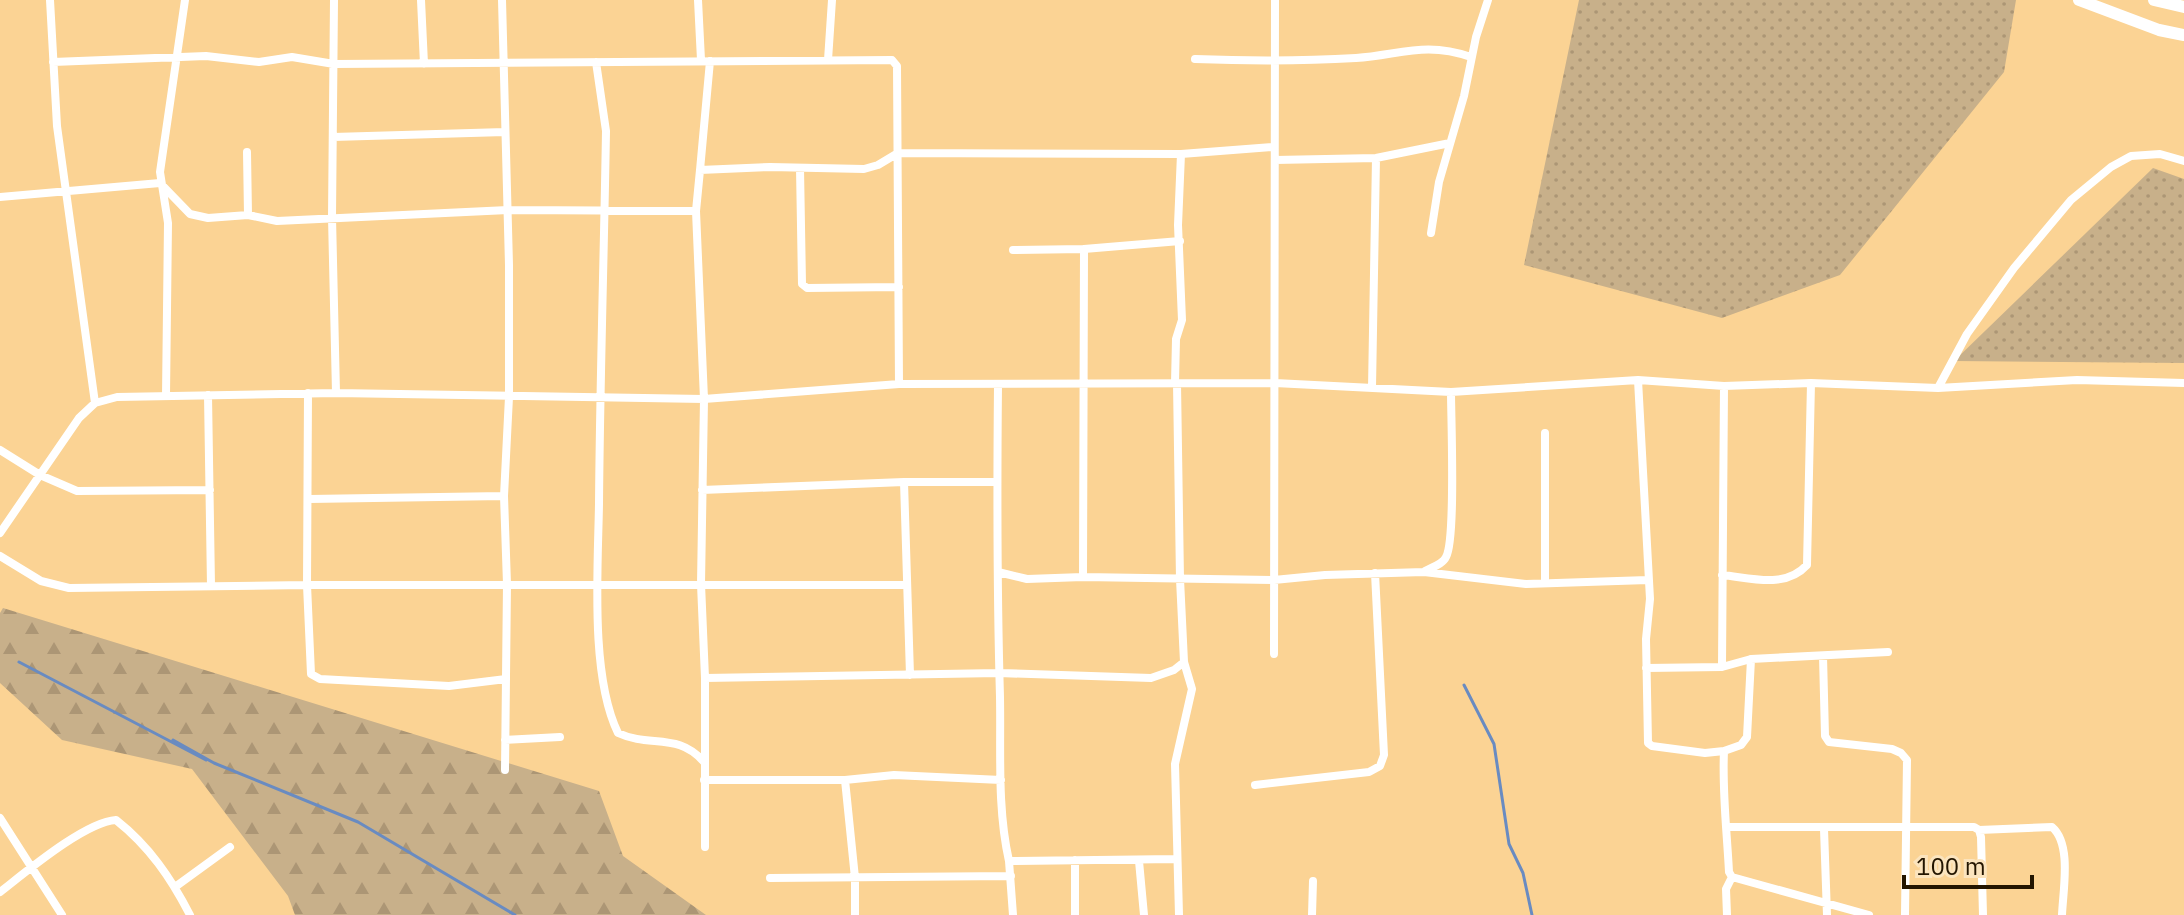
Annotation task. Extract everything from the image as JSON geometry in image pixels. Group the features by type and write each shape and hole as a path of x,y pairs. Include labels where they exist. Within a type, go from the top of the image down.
{"highway":[{"path":"2079,0 2159,30 2184,35"},
{"path":"2154,0 2184,7"}],"street":[{"path":"50,0 57,126 95,403"},
{"path":"166,396 168,223 160,183 185,0"},
{"path":"334,0 332,217 336,393"},
{"path":"421,0 424,64"},
{"path":"502,0 509,397 504,496 507,584 505,770"},
{"path":"698,0 705,60 696,211 704,399 701,584 705,678 705,847"},
{"path":"828,60 832,0"},
{"path":"1274,654 1275,0"},
{"path":"1431,233 1439,182 1488,0"},
{"path":"1195,59 1353,58 1380,56 1401,50 1440,49 1471,57"},
{"path":"53,62 221,56 259,62 292,57 334,64 705,60 896,62 899,384"},
{"path":"596,62 606,131 600,397 600,664 613,724 618,733 628,738 684,745 693,749 704,762"},
{"path":"333,137 505,132"},
{"path":"1275,160 1376,158 1450,143"},
{"path":"700,170 864,169 898,153 1181,154 1273,147"},
{"path":"247,152 248,215"},
{"path":"1179,915 1175,764 1192,689 1184,662 1180,579 1176,339 1182,320 1181,154"},
{"path":"1938,388 1967,334 2014,268 2071,200 2111,167 2131,156 2160,154 2184,161"},
{"path":"1372,388 1376,158"},
{"path":"800,168 802,284 807,288 899,287"},
{"path":"0,197 160,183"},
{"path":"160,183 190,214 208,218 248,215 277,221 508,210 696,211"},
{"path":"1013,250 1084,249 1180,241"},
{"path":"1083,577 1084,249"},
{"path":"0,533 79,418 95,403 117,397 336,393 704,399 899,384 1275,383 1451,392 1638,380 1724,386 1811,383 1938,388 2077,380 2184,383"},
{"path":"1638,380 1650,599 1646,668 1648,743 1705,753 1741,745 1747,737 1751,659"},
{"path":"1722,575 1778,581 1790,578 1807,565 1811,383"},
{"path":"998,385 1001,780 1003,831 1011,876 1013,915"},
{"path":"1722,667 1724,386"},
{"path":"1424,572 1448,556 1451,392"},
{"path":"308,393 307,585 311,674 314,678 449,686 506,679"},
{"path":"208,395 211,586"},
{"path":"1545,433 1545,583"},
{"path":"0,450 40,475 77,491 210,490"},
{"path":"702,490 904,482 997,482"},
{"path":"904,482 910,675"},
{"path":"309,499 504,496"},
{"path":"0,556 54,586 906,585"},
{"path":"998,572 1027,579 1274,580 1424,572 1526,584 1648,580"},
{"path":"1255,785 1369,772 1380,766 1384,755 1375,573"},
{"path":"1646,668 1722,667 1751,659 1888,652"},
{"path":"1823,656 1825,736 1829,742 1892,749 1907,760 1905,915"},
{"path":"705,678 999,673 1151,678 1174,670 1184,662"},
{"path":"505,740 560,737"},
{"path":"1724,751 1722,786 1729,872 1732,877 1869,915"},
{"path":"704,780 845,780 906,775 1001,780"},
{"path":"845,780 855,878 855,915"},
{"path":"0,818 62,915"},
{"path":"0,892 102,821 116,820 141,840 175,887 190,915"},
{"path":"1727,827 1974,827 1979,830 2052,827 2060,834 2064,850 2062,915"},
{"path":"1824,829 1827,915"},
{"path":"1979,830 1983,915"},
{"path":"175,887 230,847"},
{"path":"1009,861 1176,859"},
{"path":"1075,860 1075,915"},
{"path":"1139,861 1144,915"},
{"path":"770,878 1011,876"},
{"path":"1727,915 1726,889 1732,877"},
{"path":"1312,915 1313,881"}],"green space":[{"path":"1579,0 2016,0 2004,72 1840,275 1722,318 1524,265"},
{"path":"2153,168 2184,179 2184,363 1954,361"},
{"path":"3,608 599,791 623,856 706,915 295,915 288,896 192,769 62,740 0,683 0,613"}],"waterway":[{"path":"19,662 206,760 173,740 214,763 358,822 515,915"},
{"path":"1464,685 1494,744 1509,844 1523,873 1532,915"}]}
